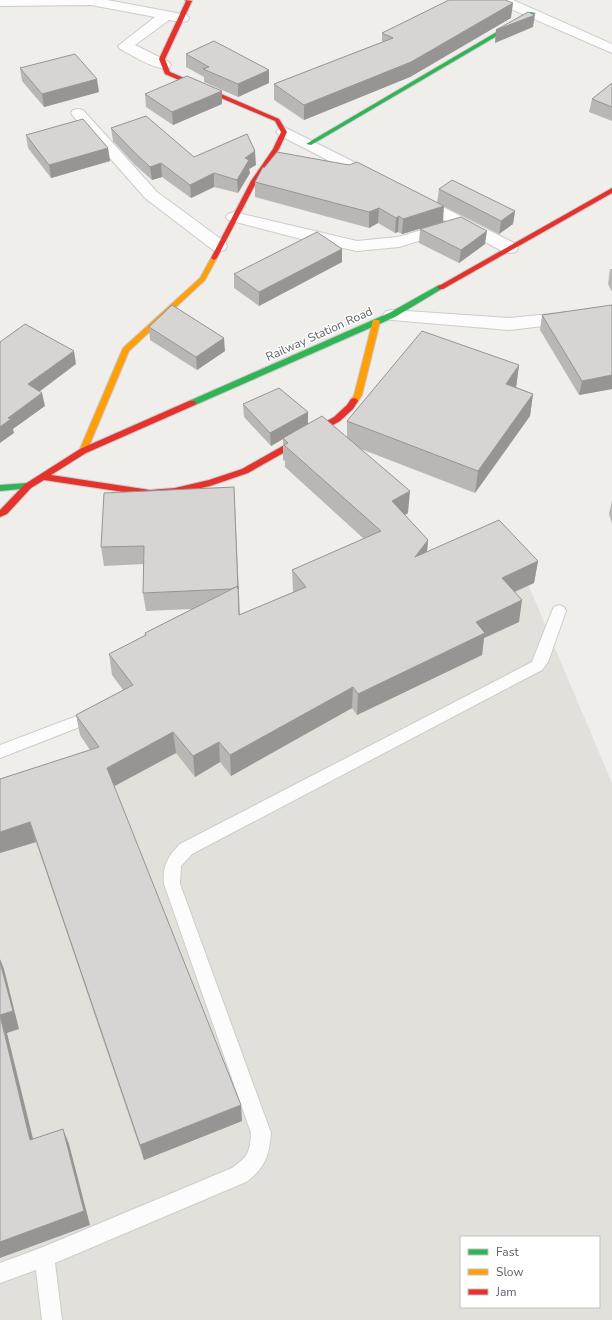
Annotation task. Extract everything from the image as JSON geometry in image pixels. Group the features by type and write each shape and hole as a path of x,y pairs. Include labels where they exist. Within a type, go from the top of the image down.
{"street":[{"path":"188,0 190,1 162,59 167,73 277,120 284,132 510,248"},
{"path":"502,0 612,49"},
{"path":"0,2 91,1 182,18"},
{"path":"309,144 533,13"},
{"path":"164,65 125,46 165,16"},
{"path":"78,113 151,195 219,246"},
{"path":"83,452 126,350 203,279 234,217 254,181 276,149 284,132"},
{"name":"Railway Station Road","path":"4,491 28,486 83,452 392,315 612,190"},
{"path":"234,217 357,246 400,242 461,223"},
{"path":"392,315 509,324 612,313"},
{"path":"44,477 150,493 175,491 210,483 246,471 337,419 350,407 358,395 376,322"},
{"name":"Railway Station Road","path":"4,491 28,486"},
{"name":"Railway Station Road","path":"0,514 4,512 4,491"}],"lane":[{"path":"0,1273 44,1257 239,1175 252,1166 259,1152 261,1133 172,884 170,871 174,860 186,849 537,666 540,662 559,611"},
{"path":"0,752 90,717"},
{"path":"44,1257 52,1320"}],"shaded area":[{"path":"506,532 612,783 612,1320 0,1320 0,809"}],"building":[{"path":"449,0 505,0 513,3 411,62 304,105 274,84 393,38 382,33"},
{"path":"528,12 535,15 496,30"},
{"path":"214,41 269,70 238,84 203,69 209,67 186,54"},
{"path":"75,54 97,79 42,94 20,68"},
{"path":"187,76 222,91 172,112 145,94"},
{"path":"612,83 612,107 592,99"},
{"path":"146,116 194,157 247,134 255,151 245,158 249,160 237,180 214,173 190,185 161,163 150,167 111,128"},
{"path":"83,119 108,148 49,165 26,135"},
{"path":"277,152 349,165 357,162 444,206 403,219 399,216 396,218 379,208 369,212 255,182 263,167 264,168"},
{"path":"452,180 515,211 501,221 439,189"},
{"path":"461,217 487,231 461,250 420,229"},
{"path":"317,232 342,249 259,292 234,274"},
{"path":"172,305 224,338 196,357 149,327"},
{"path":"612,305 612,375 582,381 542,315"},
{"path":"25,324 74,351 28,384 42,393 8,418 11,419 0,427 0,342"},
{"path":"422,331 519,365 506,384 533,394 478,471 347,421"},
{"path":"279,388 308,412 270,433 243,404"},
{"path":"322,416 410,491 392,501 428,540 415,557 499,520 538,561 502,578 522,600 476,622 485,633 358,694 353,687 230,755 219,742 193,756 173,732 107,768 241,1105 140,1145 30,822 0,832 0,779 99,747 76,715 133,685 109,654 146,635 145,633 238,586 239,615 306,587 292,570 381,531 284,445 288,443 283,438"},
{"path":"234,487 238,586 231,589 143,593 144,546 101,547 104,493"},
{"path":"0,962 13,1011 0,1015"},
{"path":"0,1015 30,1140 63,1129 84,1211 0,1242"}],"traffic: fast":[{"path":"309,144 533,13"},
{"path":"192,403 392,315 441,287"},
{"path":"0,488 28,486"}],"traffic: slow":[{"path":"83,451 126,350 203,279 214,258"},
{"path":"354,401 358,395 376,322"}],"traffic: jam":[{"path":"188,0 189,1 162,59 167,73 277,120 284,132 276,149 254,181 214,258"},
{"path":"441,287 612,190"},
{"path":"45,477 150,493 175,491 210,483 245,471 337,419 350,407 354,401"},
{"path":"0,514 4,512 28,486 83,451 192,403"}]}
